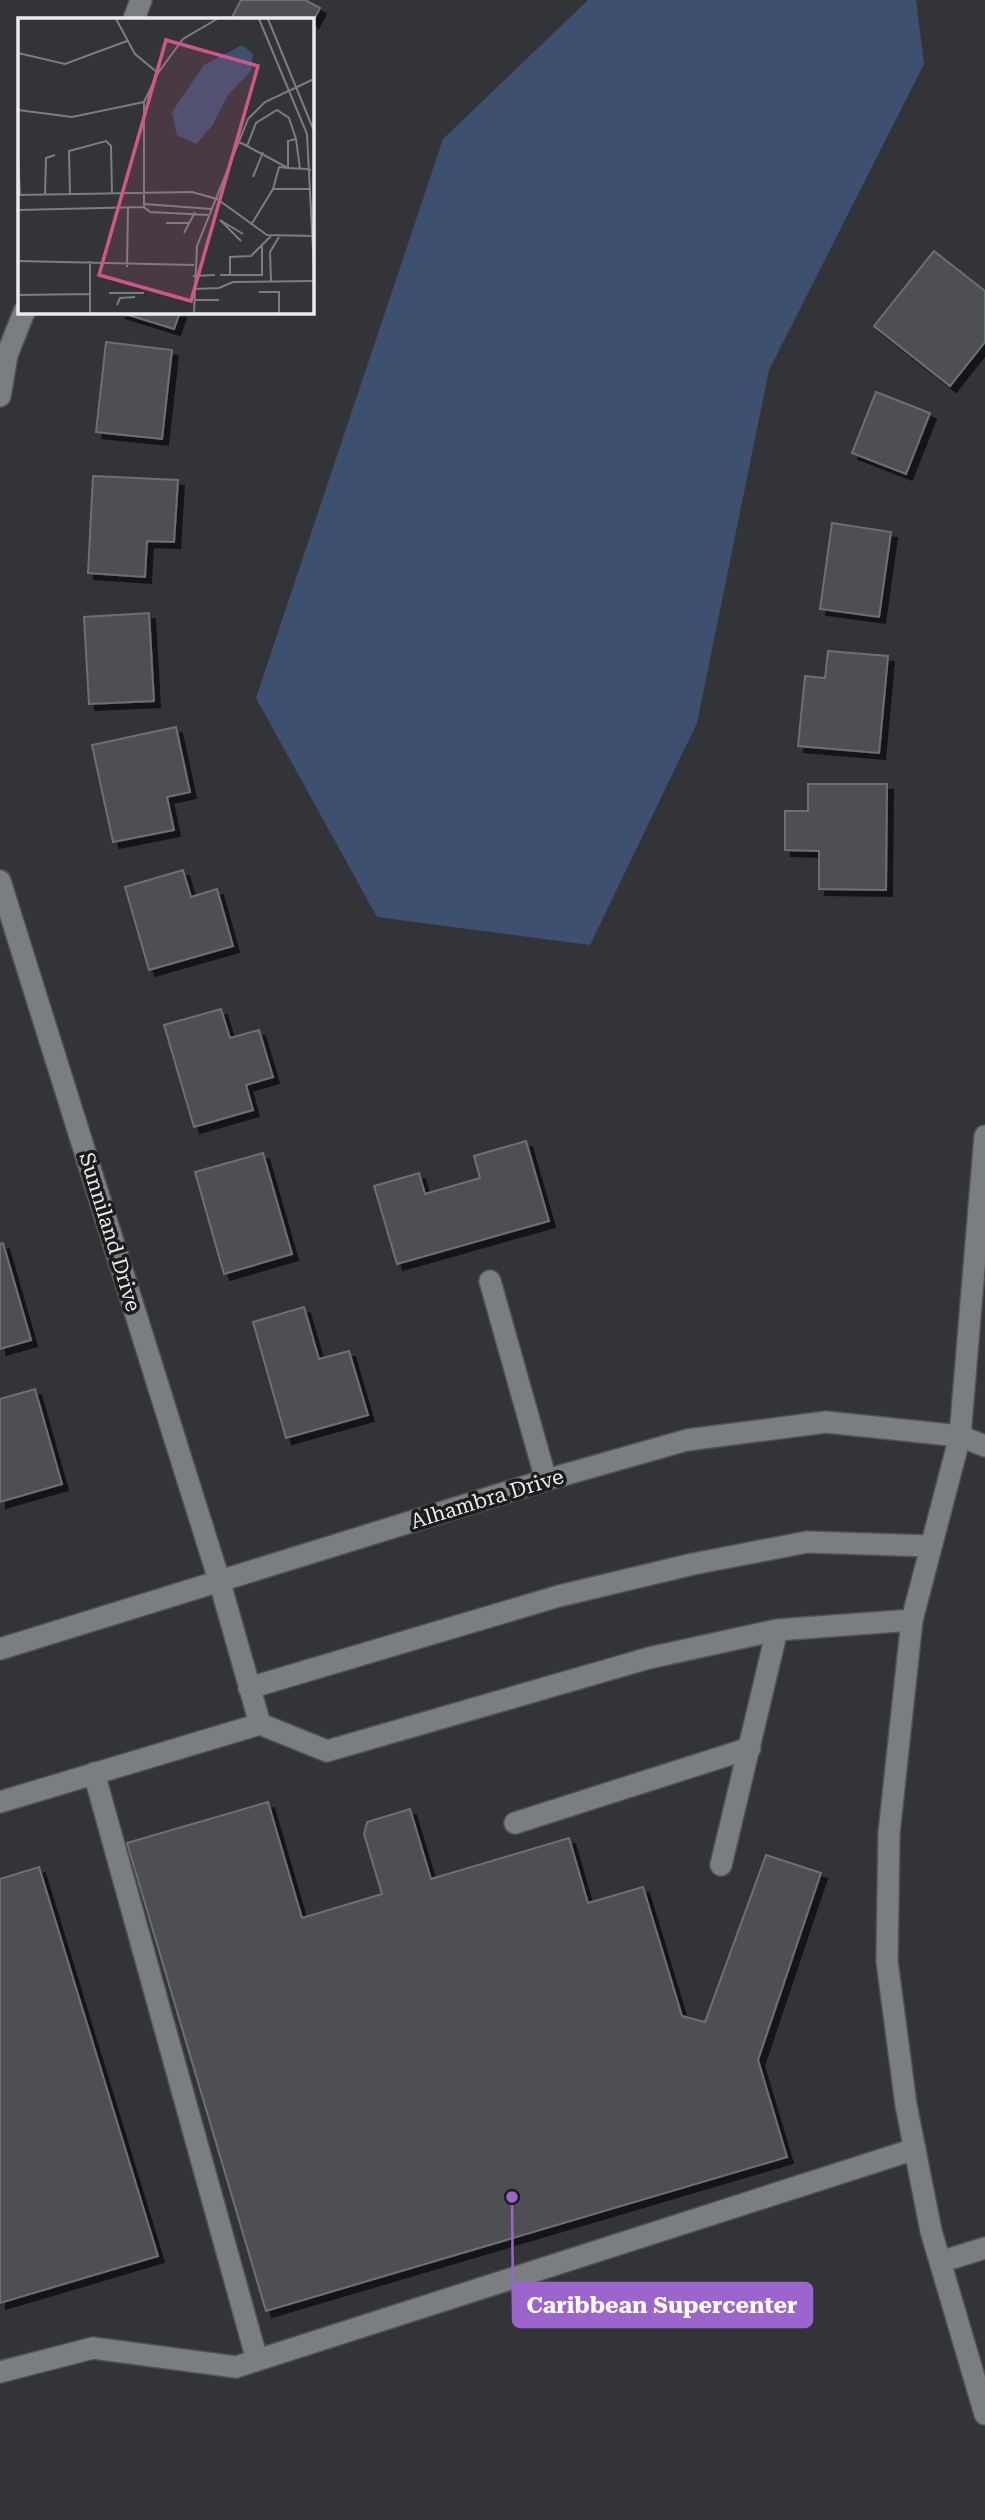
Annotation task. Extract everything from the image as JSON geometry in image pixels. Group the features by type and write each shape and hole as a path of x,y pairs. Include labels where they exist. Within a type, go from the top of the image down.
{"street":[{"path":"134,18 141,0"},
{"path":"0,396 4,354 24,313"},
{"name":"Sunniland Drive","path":"0,881 220,1583 260,1724"},
{"path":"983,2402 940,2262 915,2149 906,2105 887,1961 889,1833 912,1620 960,1436 985,1136"},
{"path":"490,1281 546,1480"},
{"name":"Alhambra Drive","path":"0,1649 546,1480 687,1440 826,1422 960,1436 985,1446"},
{"path":"249,1688 559,1596 693,1564 807,1542 930,1546"},
{"path":"0,1802 260,1724 327,1751 649,1658 777,1629 912,1620"},
{"path":"721,1865 777,1629"},
{"path":"515,1823 750,1748"},
{"path":"94,1773 257,2360"},
{"path":"0,2372 93,2348 236,2367 915,2149"},
{"path":"940,2262 985,2248"}],"water":[{"path":"588,0 916,0 924,64 769,370 697,723 590,945 377,917 256,698 443,139"}],"building":[{"path":"241,0 305,0 320,8 313,21 313,18 232,18"},
{"path":"934,251 985,291 985,342 950,386 874,326"},
{"path":"122,313 180,313 174,329"},
{"path":"106,342 172,350 162,439 96,432"},
{"path":"876,392 930,413 906,474 852,453"},
{"path":"93,476 178,480 174,542 147,541 145,577 88,573"},
{"path":"832,523 891,532 879,617 820,609"},
{"path":"149,613 154,701 89,704 84,617"},
{"path":"828,651 888,656 879,753 798,746 805,676 825,678"},
{"path":"176,727 190,792 167,797 174,830 113,842 92,745"},
{"path":"808,784 887,784 886,890 819,889 819,851 785,850 785,811 808,811"},
{"path":"183,870 191,897 217,889 233,946 149,970 125,887"},
{"path":"221,1009 230,1038 259,1030 273,1077 246,1085 253,1110 194,1127 164,1025"},
{"path":"526,1141 549,1221 397,1264 374,1186 419,1173 425,1194 480,1178 474,1156"},
{"path":"263,1153 292,1254 224,1274 195,1172"},
{"path":"3,1243 31,1340 0,1349 0,1244"},
{"path":"304,1307 319,1359 349,1351 368,1415 286,1438 253,1322"},
{"path":"35,1389 62,1484 0,1502 0,1399"},
{"path":"268,1802 302,1918 382,1894 364,1834 367,1822 410,1809 431,1879 569,1838 588,1903 643,1887 682,2016 705,2022 766,1855 821,1873 758,2060 787,2157 266,2311 127,1843"},
{"path":"39,1867 158,2256 0,2303 0,1879"}],"place":[{"name":"Caribbean Supercenter","path":"512,2197"}]}
